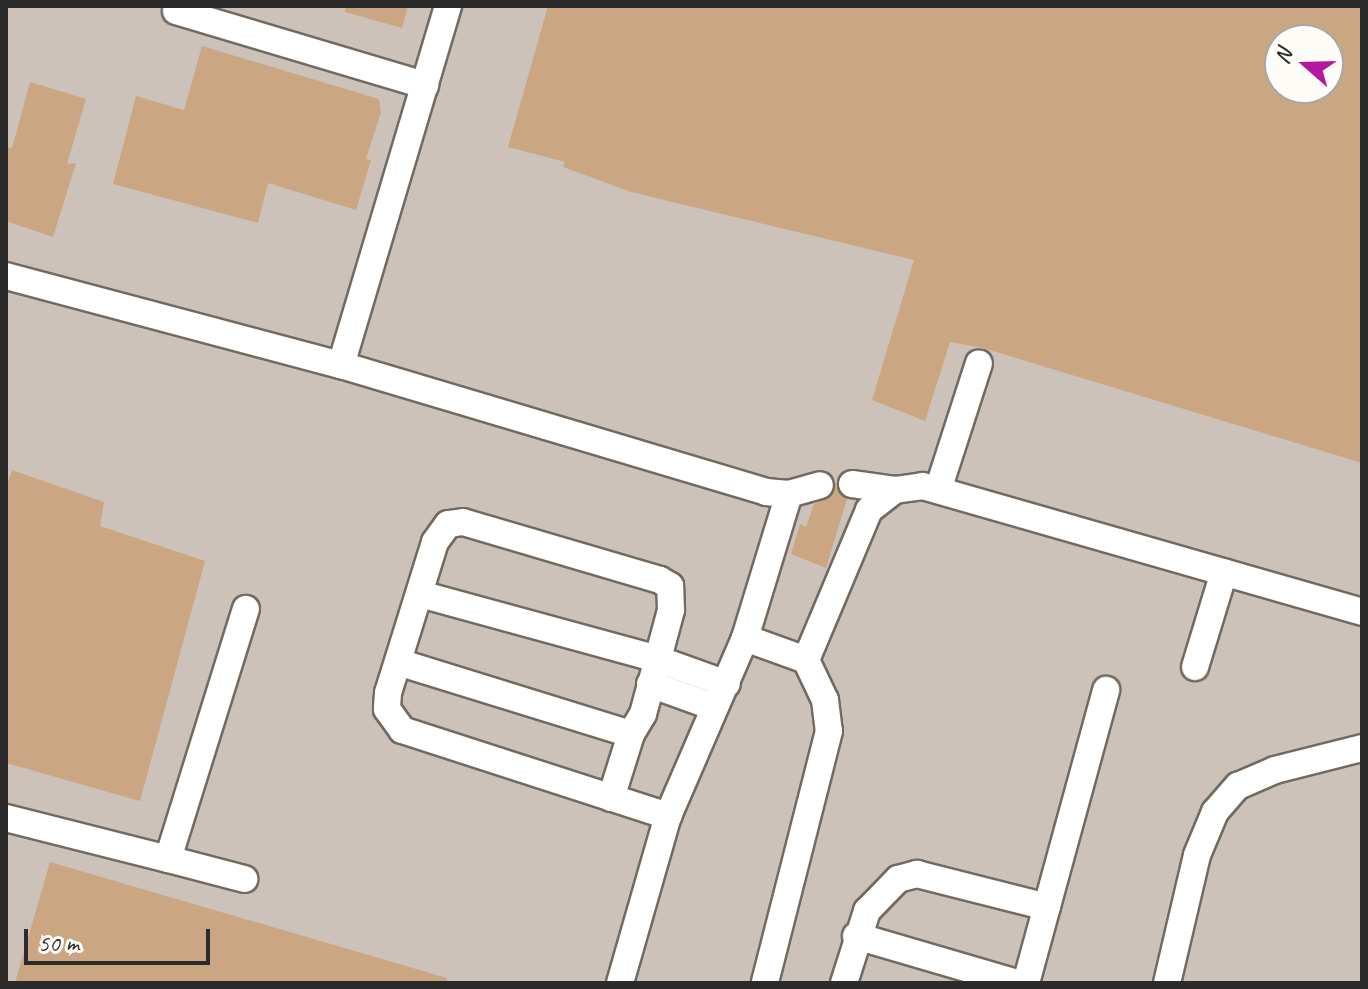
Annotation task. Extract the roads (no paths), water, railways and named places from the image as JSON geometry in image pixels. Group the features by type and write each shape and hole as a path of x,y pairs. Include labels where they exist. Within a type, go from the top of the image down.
{"lane":[{"path":"341,365 448,6"},
{"path":"176,11 425,85"},
{"path":"7,276 341,365 766,492 789,494 820,485"},
{"path":"938,490 979,363"},
{"path":"852,484 895,490 923,486 1362,612"},
{"path":"806,660 869,510 895,490"},
{"path":"620,983 668,816 745,638 789,494"},
{"path":"611,798 631,734 643,714 671,610 670,586 463,522 439,532 398,662 387,709 402,730 611,798 668,816"},
{"path":"1195,667 1224,572"},
{"path":"420,594 721,696"},
{"path":"168,859 246,609"},
{"path":"745,638 806,660 825,700 827,752 765,983"},
{"path":"398,662 631,734"},
{"path":"1026,983 1106,690"},
{"path":"1167,983 1197,855 1215,812 1238,786 1275,770 1362,748"},
{"path":"6,818 244,879"},
{"path":"844,983 856,936 879,894 898,879 917,874 1047,907"},
{"path":"856,936 1017,983"}]}
